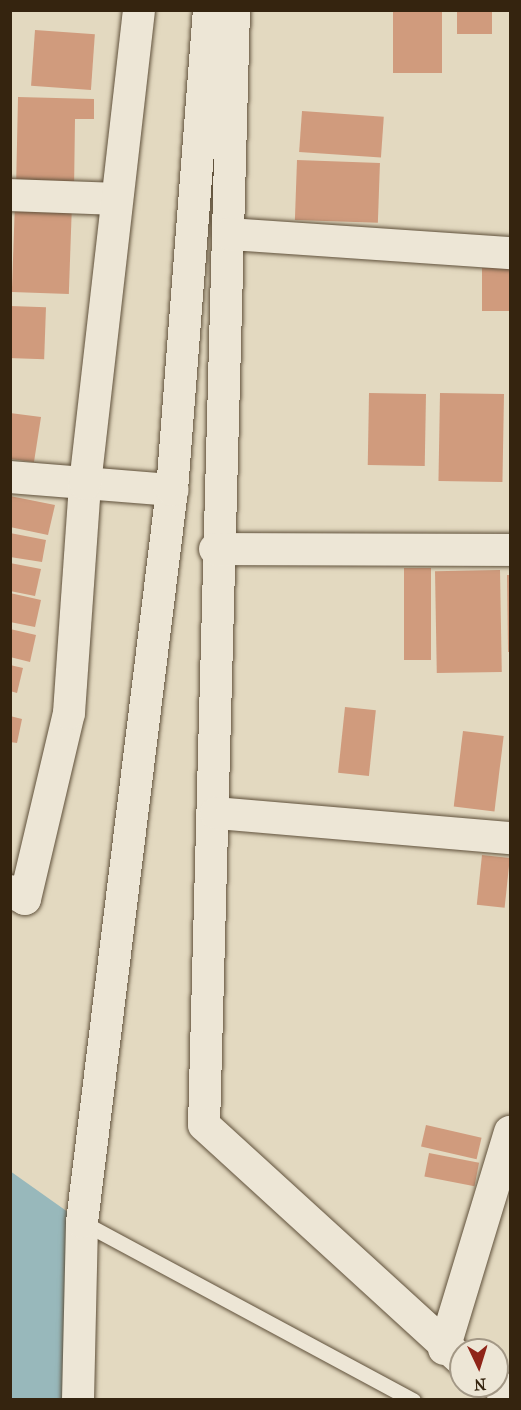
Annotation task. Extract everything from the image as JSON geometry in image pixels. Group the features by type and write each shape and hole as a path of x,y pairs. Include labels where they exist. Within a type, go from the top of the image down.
{"street":[{"path":"10,891 25,899 69,713 85,484 139,10"},
{"path":"78,1400 82,1222 172,490 210,10"},
{"path":"234,10 229,234 216,549 216,813 204,1125 449,1351"},
{"path":"10,195 117,199"},
{"path":"229,234 510,253"},
{"path":"10,477 172,490"},
{"path":"216,549 510,550"},
{"path":"216,813 510,838"},
{"path":"456,1338 510,1132"}],"lane":[{"path":"82,1222 412,1400"}],"water":[{"path":"10,1171 82,1222 67,1399 11,1399"}],"building":[{"path":"393,10 442,10 442,73 393,73"},
{"path":"457,10 492,10 492,34 457,34"},
{"path":"35,30 95,34 91,90 31,86"},
{"path":"18,97 94,99 94,119 75,119 74,192 16,190"},
{"path":"302,111 384,117 381,158 299,152"},
{"path":"297,160 380,163 378,223 295,220"},
{"path":"15,202 72,204 69,294 12,292"},
{"path":"482,268 510,268 510,311 482,311"},
{"path":"10,306 46,307 44,359 10,358"},
{"path":"369,393 426,394 425,466 368,465"},
{"path":"440,393 504,394 502,482 438,481"},
{"path":"10,413 41,417 34,462 10,459"},
{"path":"10,496 55,505 48,535 10,527"},
{"path":"10,533 46,540 42,562 10,557"},
{"path":"10,563 41,569 35,596 10,591"},
{"path":"404,568 431,568 431,660 404,660"},
{"path":"500,570 502,672 437,673 435,571"},
{"path":"507,575 510,575 510,652 508,652"},
{"path":"10,593 41,600 35,627 10,622"},
{"path":"10,629 36,635 30,662 10,657"},
{"path":"10,665 23,668 17,693 10,691"},
{"path":"345,707 376,710 369,776 338,773"},
{"path":"10,716 22,719 17,743 10,742"},
{"path":"463,731 504,736 494,811 454,806"},
{"path":"482,855 510,858 505,908 477,905"},
{"path":"426,1125 482,1138 477,1159 421,1146"},
{"path":"429,1153 479,1163 474,1186 424,1177"}]}
